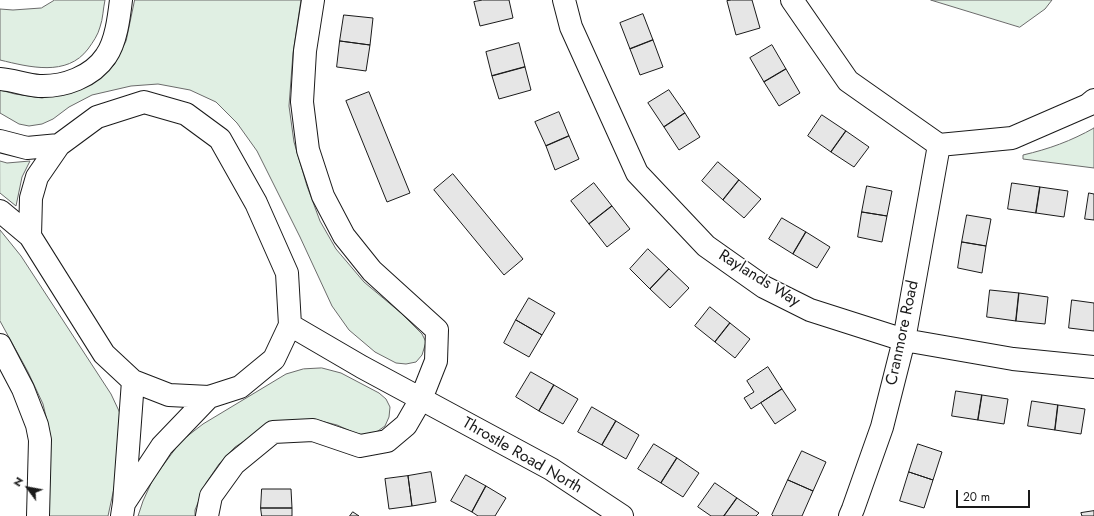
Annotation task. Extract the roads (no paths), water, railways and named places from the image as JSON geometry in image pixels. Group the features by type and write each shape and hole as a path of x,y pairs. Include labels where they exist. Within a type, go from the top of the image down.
{"street":[{"path":"0,79 40,86 58,85 84,76 93,70 106,56 114,37 121,0"},
{"path":"207,516 211,496 234,464 273,432 313,430 360,446 387,441 406,425 421,399 436,361 437,330 372,271 344,236 323,196 308,150 302,102 305,51 313,0"},
{"name":"Raylands Way","path":"564,0 570,27 638,173 706,246 764,287 810,310 904,340 1013,359 1094,366"},
{"path":"792,0 848,80 939,145 1012,138 1088,105 1094,100"},
{"path":"0,211 30,236 104,354 133,380 169,395 209,397 240,387 274,359 290,325 287,273 256,203 220,139 186,114 144,102 97,117 59,145 37,177 31,198 30,236"},
{"path":"0,141 27,148 59,145"},
{"name":"Cranmore Road","path":"850,516 882,427 904,340 939,145"},
{"name":"Throstle Road North","path":"290,325 362,367 551,469 622,516"},
{"path":"0,345 24,389 40,440 38,516"},
{"path":"123,509 133,380"},
{"path":"123,509 162,446 209,397"}]}
